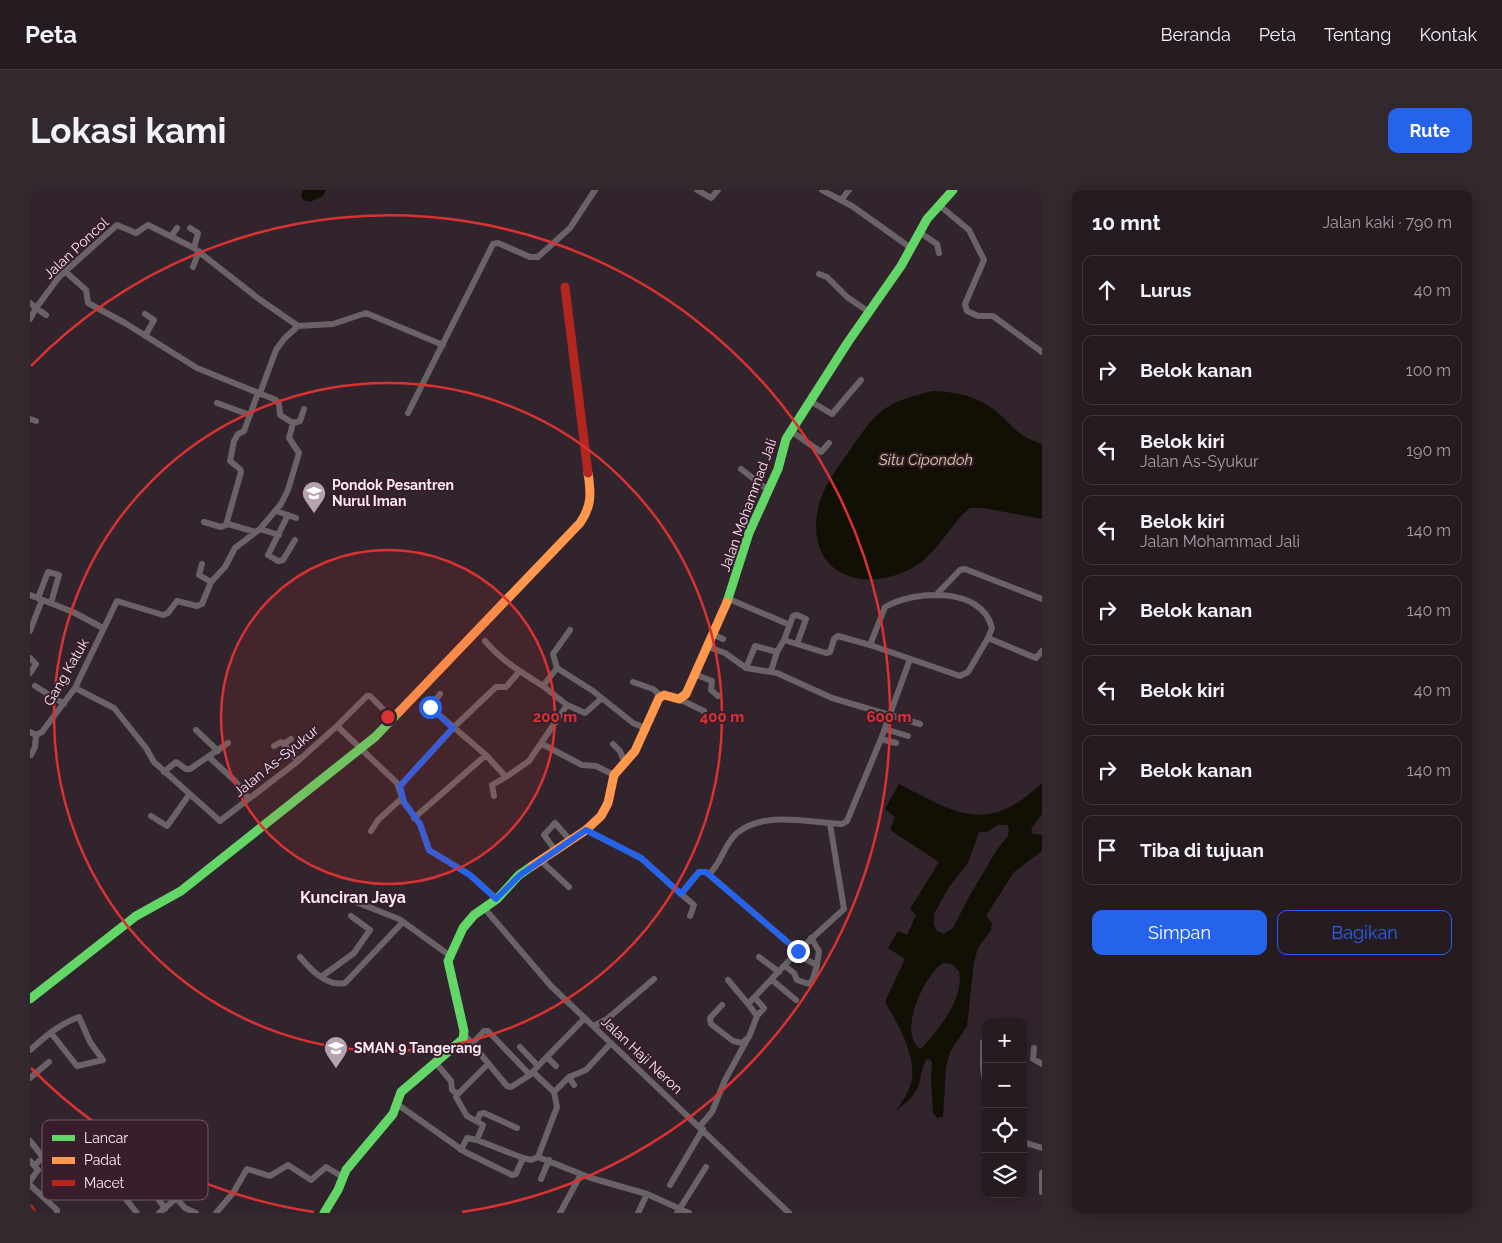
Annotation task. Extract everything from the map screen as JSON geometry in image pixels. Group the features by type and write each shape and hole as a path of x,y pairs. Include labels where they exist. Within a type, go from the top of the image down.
{"street":[{"path":"408,413 493,244 498,242 530,257 538,257 570,228 595,190"},
{"path":"697,190 711,198 718,190"},
{"path":"822,190 841,200 911,248"},
{"path":"841,200 848,190"},
{"name":"Jalan Mohammad Jali","path":"679,699 686,694 706,646 729,599 749,533 778,469 784,444 810,401 869,312 886,290 919,232 953,190"},
{"path":"939,206 969,230 984,260 965,304 967,310 978,316 993,316 1042,352"},
{"name":"Jalan Poncol","path":"30,319 55,282 117,225 136,233 150,225 172,235"},
{"path":"177,228 172,235 196,250 259,299 298,326 333,324 366,313 443,345"},
{"path":"190,228 198,232 193,267"},
{"path":"919,232 937,244 939,253"},
{"path":"67,273 86,290 88,303 197,368 278,402 280,416 293,423 300,421 304,409"},
{"path":"819,274 827,277 847,297 869,312"},
{"path":"30,999 136,916 181,891 376,737 567,537 588,512 591,497 565,288"},
{"path":"30,303 46,315"},
{"path":"145,314 154,320 145,336"},
{"path":"226,525 241,472 239,467 230,461 232,447 237,435 244,431 276,350 284,339 298,326"},
{"path":"810,401 832,414 861,380"},
{"path":"217,403 250,415"},
{"path":"103,628 117,601 166,615 178,601 200,606 211,582 225,567 235,548 258,530 276,511 288,490 299,453 289,438 293,423"},
{"path":"791,431 821,452 829,443"},
{"path":"741,469 768,490"},
{"path":"276,511 296,518"},
{"path":"288,515 268,555 278,561 283,560 295,540"},
{"path":"204,522 221,527 226,525 279,535"},
{"path":"202,564 199,576 211,582"},
{"path":"936,595 964,568 1042,599"},
{"path":"30,630 45,579 58,584 51,603"},
{"name":"Gang Katuk","path":"30,595 103,628 75,688 42,732 33,733"},
{"path":"784,640 826,653 830,652 836,636 840,636 964,676 988,638 992,628 983,611 952,595 936,595 898,601 885,607 870,645"},
{"path":"729,599 790,625"},
{"path":"771,671 777,652 795,615 806,619 797,644"},
{"path":"570,630 553,654 557,668 593,691 633,723 647,729"},
{"path":"712,634 723,639"},
{"path":"988,638 1036,658 1042,651"},
{"path":"485,641 497,656 519,672 543,686 567,704 585,713 601,699"},
{"path":"706,646 725,653 746,668 771,671 832,698 920,724"},
{"path":"746,668 755,646 777,652"},
{"path":"30,658 36,664 30,673"},
{"path":"709,874 736,834 762,822 780,819 830,824 847,822 885,729 888,715 910,659"},
{"path":"543,686 557,668"},
{"path":"496,899 470,875 429,850 420,824 414,818 402,798 400,786 453,728 496,687 506,687 519,672"},
{"path":"694,674 712,681 711,690 718,696"},
{"path":"633,682 653,689 661,696 679,699 704,711"},
{"path":"34,686 64,704"},
{"name":"Jalan As-Syukur","path":"75,688 114,708 146,748 154,762 220,821 298,761 338,726 392,776 400,786"},
{"path":"440,694 430,707 486,755 506,777"},
{"path":"338,726 369,695 384,710"},
{"path":"585,1018 532,1073 509,1087 464,1034 449,967 449,955 468,921 485,909 520,875 586,830 605,810 614,775 635,751 661,696"},
{"path":"494,796 492,785 529,761 567,704"},
{"path":"885,729 908,736"},
{"path":"196,730 218,751"},
{"path":"31,755 34,747 33,733"},
{"path":"284,744 291,739"},
{"path":"881,739 896,743"},
{"path":"274,746 281,742 298,761"},
{"path":"164,772 176,762 186,769 190,769 228,743"},
{"path":"542,744 582,765 596,766 614,775"},
{"path":"613,744 620,752 625,763"},
{"path":"414,818 486,755"},
{"path":"209,757 235,782 249,800"},
{"path":"151,816 167,826 189,794"},
{"path":"371,831 378,820 402,798"},
{"path":"555,850 544,835 555,823 570,840"},
{"path":"748,1004 796,952 845,906 830,824"},
{"path":"586,830 641,858 694,905 690,916"},
{"path":"540,860 569,887"},
{"path":"681,894 699,872 703,871 709,874 796,952 817,965"},
{"path":"356,902 403,922 449,955"},
{"name":"Jalan Haji Neron","path":"485,909 547,982 789,1213"},
{"path":"321,978 354,953 370,930 351,916"},
{"path":"300,957 321,978 339,984 345,983 403,922"},
{"path":"785,966 794,973 794,979 809,984 813,979 819,951 811,938"},
{"path":"758,957 779,972"},
{"path":"594,1026 607,1019 654,979"},
{"path":"728,980 757,1016"},
{"path":"772,980 796,1000"},
{"path":"670,1185 701,1128 712,1112 725,1080 749,1037 757,1016 764,1008 755,998"},
{"path":"722,1005 710,1018 711,1024 738,1043 742,1043 749,1037"},
{"path":"30,1050 63,1023 79,1018 90,1042 103,1060 77,1066 51,1033"},
{"path":"472,1044 484,1031 488,1031 554,1092 557,1107 538,1157"},
{"path":"324,1213 338,1190 343,1177 392,1114 404,1089 461,1041 464,1034"},
{"path":"554,1092 569,1077 586,1070 611,1043"},
{"path":"520,1047 538,1066"},
{"path":"1034,1048 1033,1059 1042,1064"},
{"path":"547,1057 556,1066"},
{"path":"30,1078 49,1062"},
{"path":"435,1062 451,1081 452,1090 458,1094"},
{"path":"477,1140 484,1124 466,1115 456,1097 488,1064"},
{"path":"569,1077 574,1085"},
{"path":"397,1104 461,1150 512,1175 516,1174 523,1158"},
{"path":"477,1121 480,1114 484,1112 518,1128"},
{"path":"461,1150 467,1138 477,1140 523,1158 531,1160 538,1157 549,1160 581,1174 647,1194 678,1211 689,1213"},
{"path":"30,1141 42,1156"},
{"path":"1027,1143 1042,1148"},
{"path":"541,1179 549,1160"},
{"path":"32,1163 38,1171 30,1183 42,1195"},
{"path":"220,1212 247,1169 270,1176 288,1165 312,1180 326,1167 343,1177"},
{"path":"678,1211 706,1167"},
{"path":"1042,1173 1042,1192"},
{"path":"560,1213 581,1174"},
{"path":"638,1213 647,1194"},
{"path":"47,1200 57,1210 57,1213"},
{"path":"127,1200 137,1213"},
{"path":"162,1211 177,1200 184,1208 196,1213"}],"water":[{"path":"303,190 326,190 323,196 310,202 303,200 301,195"},
{"name":"Situ Cipondoh","path":"933,391 956,393 978,400 992,408 1020,433 1042,444 1042,519 984,508 970,508 934,550 914,567 896,575 878,579 860,579 844,574 831,566 822,553 817,535 817,514 821,497 833,474 874,418 891,405 916,395"},
{"path":"1042,783 1042,814 1031,829 1033,834 1042,835 1042,851 1014,872 986,916 992,923 991,930 978,948 974,962 967,1026 950,1052 946,1067 943,1117 937,1118 933,1113 932,1063 930,1059 924,1063 918,1087 914,1094 896,1111 911,1083 912,1063 905,1041 885,1002 905,959 888,948 898,931 907,935 916,915 910,909 939,862 890,830 895,817 885,809 899,784 938,804 956,811 972,814 988,814 1005,809 1022,799","holes":["998,825 1007,825 1009,829 1008,836 998,848 971,893 953,928 944,934 937,931 934,925 934,914 949,887 968,863 979,832 987,832","943,963 951,964 959,971 958,992 949,1013 921,1049 914,1041 911,1031 912,1018 916,1004 928,979"]}],"traffic: fast":[{"path":"727,602 749,533 778,469 786,439 848,342 901,266 927,219 953,190"},
{"path":"30,999 136,916 181,891 375,737 399,712"},
{"path":"324,1213 338,1190 346,1170 393,1114 401,1092 463,1039 464,1031 448,961 463,928 474,915 497,899 519,875 532,866"}],"traffic: slow":[{"path":"399,712 580,523 587,511 590,499 588,473"},
{"path":"532,866 586,830 601,816 608,803 614,775 635,751 659,698 664,695 679,699 686,694 727,602"}],"traffic: jam":[{"path":"565,287 588,473"},
{"path":"30,1209 32,1213"}],"place":[{"name":"Pondok Pesantren Nurul Iman","path":"314,514"},
{"name":"SMAN 9 Tangerang","path":"336,1069"}],"district":[{"name":"Kunciran Jaya","path":"353,897"}],"route":[{"path":"430,707 453,728 400,786 404,802 420,824 426,846 429,850 470,875 496,899 520,875 586,830 641,858 681,894 699,872 706,872 798,951"}]}
